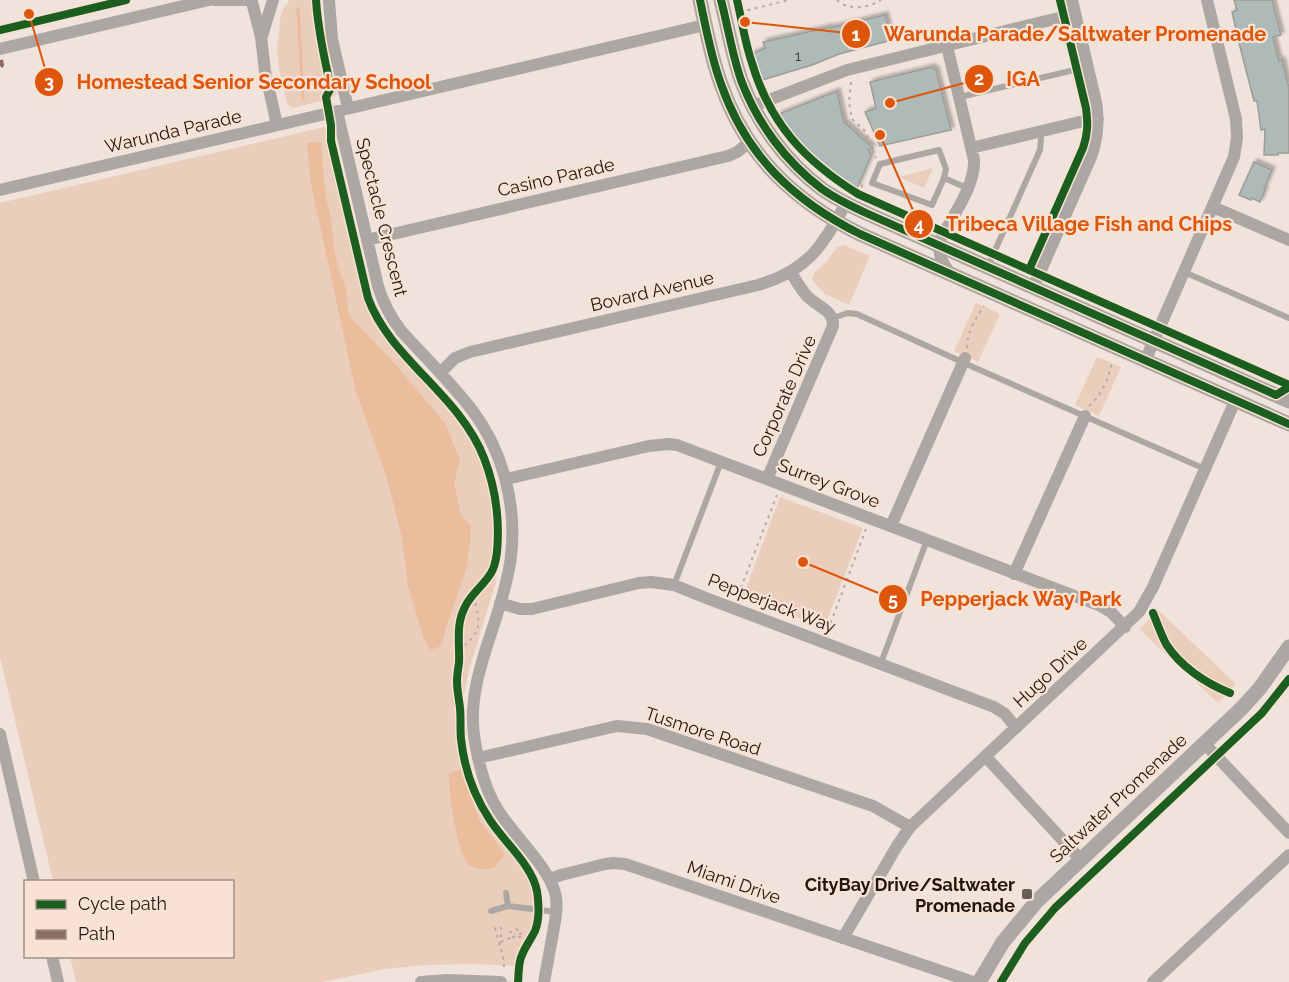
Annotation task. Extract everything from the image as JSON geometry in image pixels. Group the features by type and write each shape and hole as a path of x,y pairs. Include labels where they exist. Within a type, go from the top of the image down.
{"street":[{"path":"0,49 209,0"},
{"path":"214,0 249,1 261,4 272,0"},
{"path":"261,37 272,0"},
{"name":"Spectacle Crescent","path":"330,0 332,39 343,110 367,240 378,286 389,313 402,332 464,399 480,421 506,479 511,507 512,538 509,570 475,688 473,729 483,777 499,811 550,879 556,896 556,912 544,982"},
{"path":"700,0 723,89 735,118 769,167 813,207 836,222 951,275 1289,424"},
{"path":"721,0 739,72 753,106 772,138 797,167 821,188 851,196 943,248 1289,401"},
{"path":"1033,288 1097,139 1096,102 1072,0"},
{"path":"1145,361 1214,207 1236,148 1237,129 1207,0"},
{"path":"249,1 261,37 265,71 277,125"},
{"path":"753,106 847,70 1075,14"},
{"name":"Warunda Parade","path":"0,190 705,25"},
{"path":"947,46 974,169 950,224 940,238 943,248 942,260 951,275"},
{"path":"971,148 1098,118"},
{"name":"Casino Parade","path":"367,240 728,156 750,142"},
{"name":"Bovard Avenue","path":"440,373 455,358 470,352 758,285 778,278 791,272 815,252 851,196"},
{"path":"1214,207 1289,240"},
{"name":"Corporate Drive","path":"767,479 833,326 833,318 829,312 806,295 791,272"},
{"path":"891,526 965,358"},
{"name":"Hugo Drive","path":"843,938 910,827 1125,627 1138,612 1147,599 1235,401"},
{"path":"1014,574 1086,412"},
{"name":"Surrey Grove","path":"506,479 660,444 684,447 1101,606 1111,612 1125,627"},
{"name":"Pepperjack Way","path":"500,603 520,609 532,609 639,583 660,582 674,585 994,707 1005,714 1016,728"},
{"name":"Saltwater Promenade","path":"979,982 1003,942 1037,901 1242,708 1289,647"},
{"name":"Tusmore Road","path":"478,758 617,726 646,729 873,806 910,827"},
{"path":"0,734 34,880"},
{"path":"1204,743 1289,833"},
{"path":"986,756 1081,860"},
{"path":"1160,980 1289,855"},
{"name":"Miami Drive","path":"550,879 605,864 625,864 973,982"},
{"path":"52,958 58,982"},
{"path":"421,982 447,980 501,982"}],"lane":[{"path":"959,97 1087,67"},
{"path":"987,267 1040,150 1040,132"},
{"path":"939,150 946,169 944,177 932,205 872,183 880,164 939,150"},
{"path":"944,177 967,188"},
{"path":"1184,272 1289,318"},
{"path":"833,318 848,313 857,314 965,358 1205,469"},
{"path":"674,585 721,461"},
{"path":"881,663 928,540"},
{"path":"506,893 508,906"},
{"path":"491,911 508,906 556,912"}],"path":[{"path":"742,21 739,9 789,0"},
{"path":"837,0 843,6 860,8 881,0"},
{"path":"851,82 849,103 852,119 866,132 876,157 874,161"},
{"path":"851,196 866,178"},
{"path":"851,196 867,198"},
{"path":"965,358 971,326 984,306"},
{"path":"1086,412 1099,397 1108,381 1112,362"},
{"path":"738,596 777,495"},
{"path":"828,630 866,529"},
{"path":"458,650 470,642 476,633 478,617 474,595"},
{"path":"504,967 495,928 501,928 501,942 510,938 510,932 516,929 522,933 513,937 532,937"}],"shaded area":[{"path":"289,0 320,0 323,31 337,92 333,98 293,108 287,104 277,50 281,13"},
{"path":"324,127 329,130 328,138 359,271 371,309 388,338 458,418 482,461 492,492 496,523 493,564 497,569 496,582 469,670 463,698 458,706 460,746 466,774 485,817 530,876 535,890 537,904 535,925 518,966 427,965 385,969 322,982 76,982 70,958 234,958 234,880 53,880 0,657 0,203"},
{"path":"321,142 325,192 334,248 346,289 349,316 389,357 445,423 460,460 454,483 461,515 471,526 466,570 441,646 431,650 424,640 408,586 402,538 386,475 356,392 311,184 307,143"},
{"path":"933,168 924,188 899,177"},
{"path":"844,245 870,256 849,305 825,294 812,280 814,273 837,247"},
{"path":"976,303 1000,314 978,362 954,351"},
{"path":"1097,357 1121,367 1099,416 1075,405"},
{"path":"780,497 863,528 824,628 743,596"},
{"path":"1157,609 1236,684 1218,703 1140,630"},
{"path":"460,769 480,821 505,854 494,868 473,867 463,856 457,834 449,782 449,774"}],"building":[{"path":"1234,0 1272,0 1281,35 1273,37 1279,61 1282,60 1289,85 1289,153 1264,155 1265,129 1261,130 1257,101 1254,101 1238,39 1232,12 1237,10"},
{"path":"885,15 892,40 839,54 762,80 752,54 765,48 763,42"},
{"path":"932,67 936,70 951,130 880,146 865,112 876,108 870,82"},
{"path":"837,91 844,122 873,148 868,149 871,156 857,188 841,181 789,131 779,114"},
{"path":"1254,162 1272,170 1260,202 1239,195"}],"waterway":[{"path":"298,9 303,99"}],"marked path":[{"path":"0,60 0,66"}],"cycle path":[{"path":"0,30 126,0"},
{"path":"316,0 331,88 326,97 331,125 331,141 368,298 392,340 459,415 473,435 492,481 498,528 496,560 491,573 469,601 460,619 457,684 462,750 467,771 484,811 530,872 537,891 538,921 521,958 518,982"},
{"path":"700,0 717,74 731,110 744,133 775,174 814,207 860,234 1289,424"},
{"path":"721,0 741,80 755,111 774,140 796,167 827,193 866,213 1276,395 1289,387"},
{"path":"737,0 745,40 760,85 779,123 806,154 839,181 858,194 1289,385"},
{"path":"1029,270 1083,148 1087,133 1086,108 1060,0"},
{"path":"1153,613 1166,644 1178,660 1202,679 1230,693"},
{"path":"1001,982 1025,943 1055,908 1262,713 1289,679"}],"place":[{"name":"Homestead Senior Secondary School","path":"29,14"},
{"name":"Warunda Parade/Saltwater Promenade","path":"745,22"},
{"name":"IGA","path":"890,103"},
{"name":"Tribeca Village Fish and Chips","path":"880,135"},
{"name":"Pepperjack Way Park","path":"803,562"},
{"name":"CityBay Drive/Saltwater Promenade","path":"1027,894"}]}
